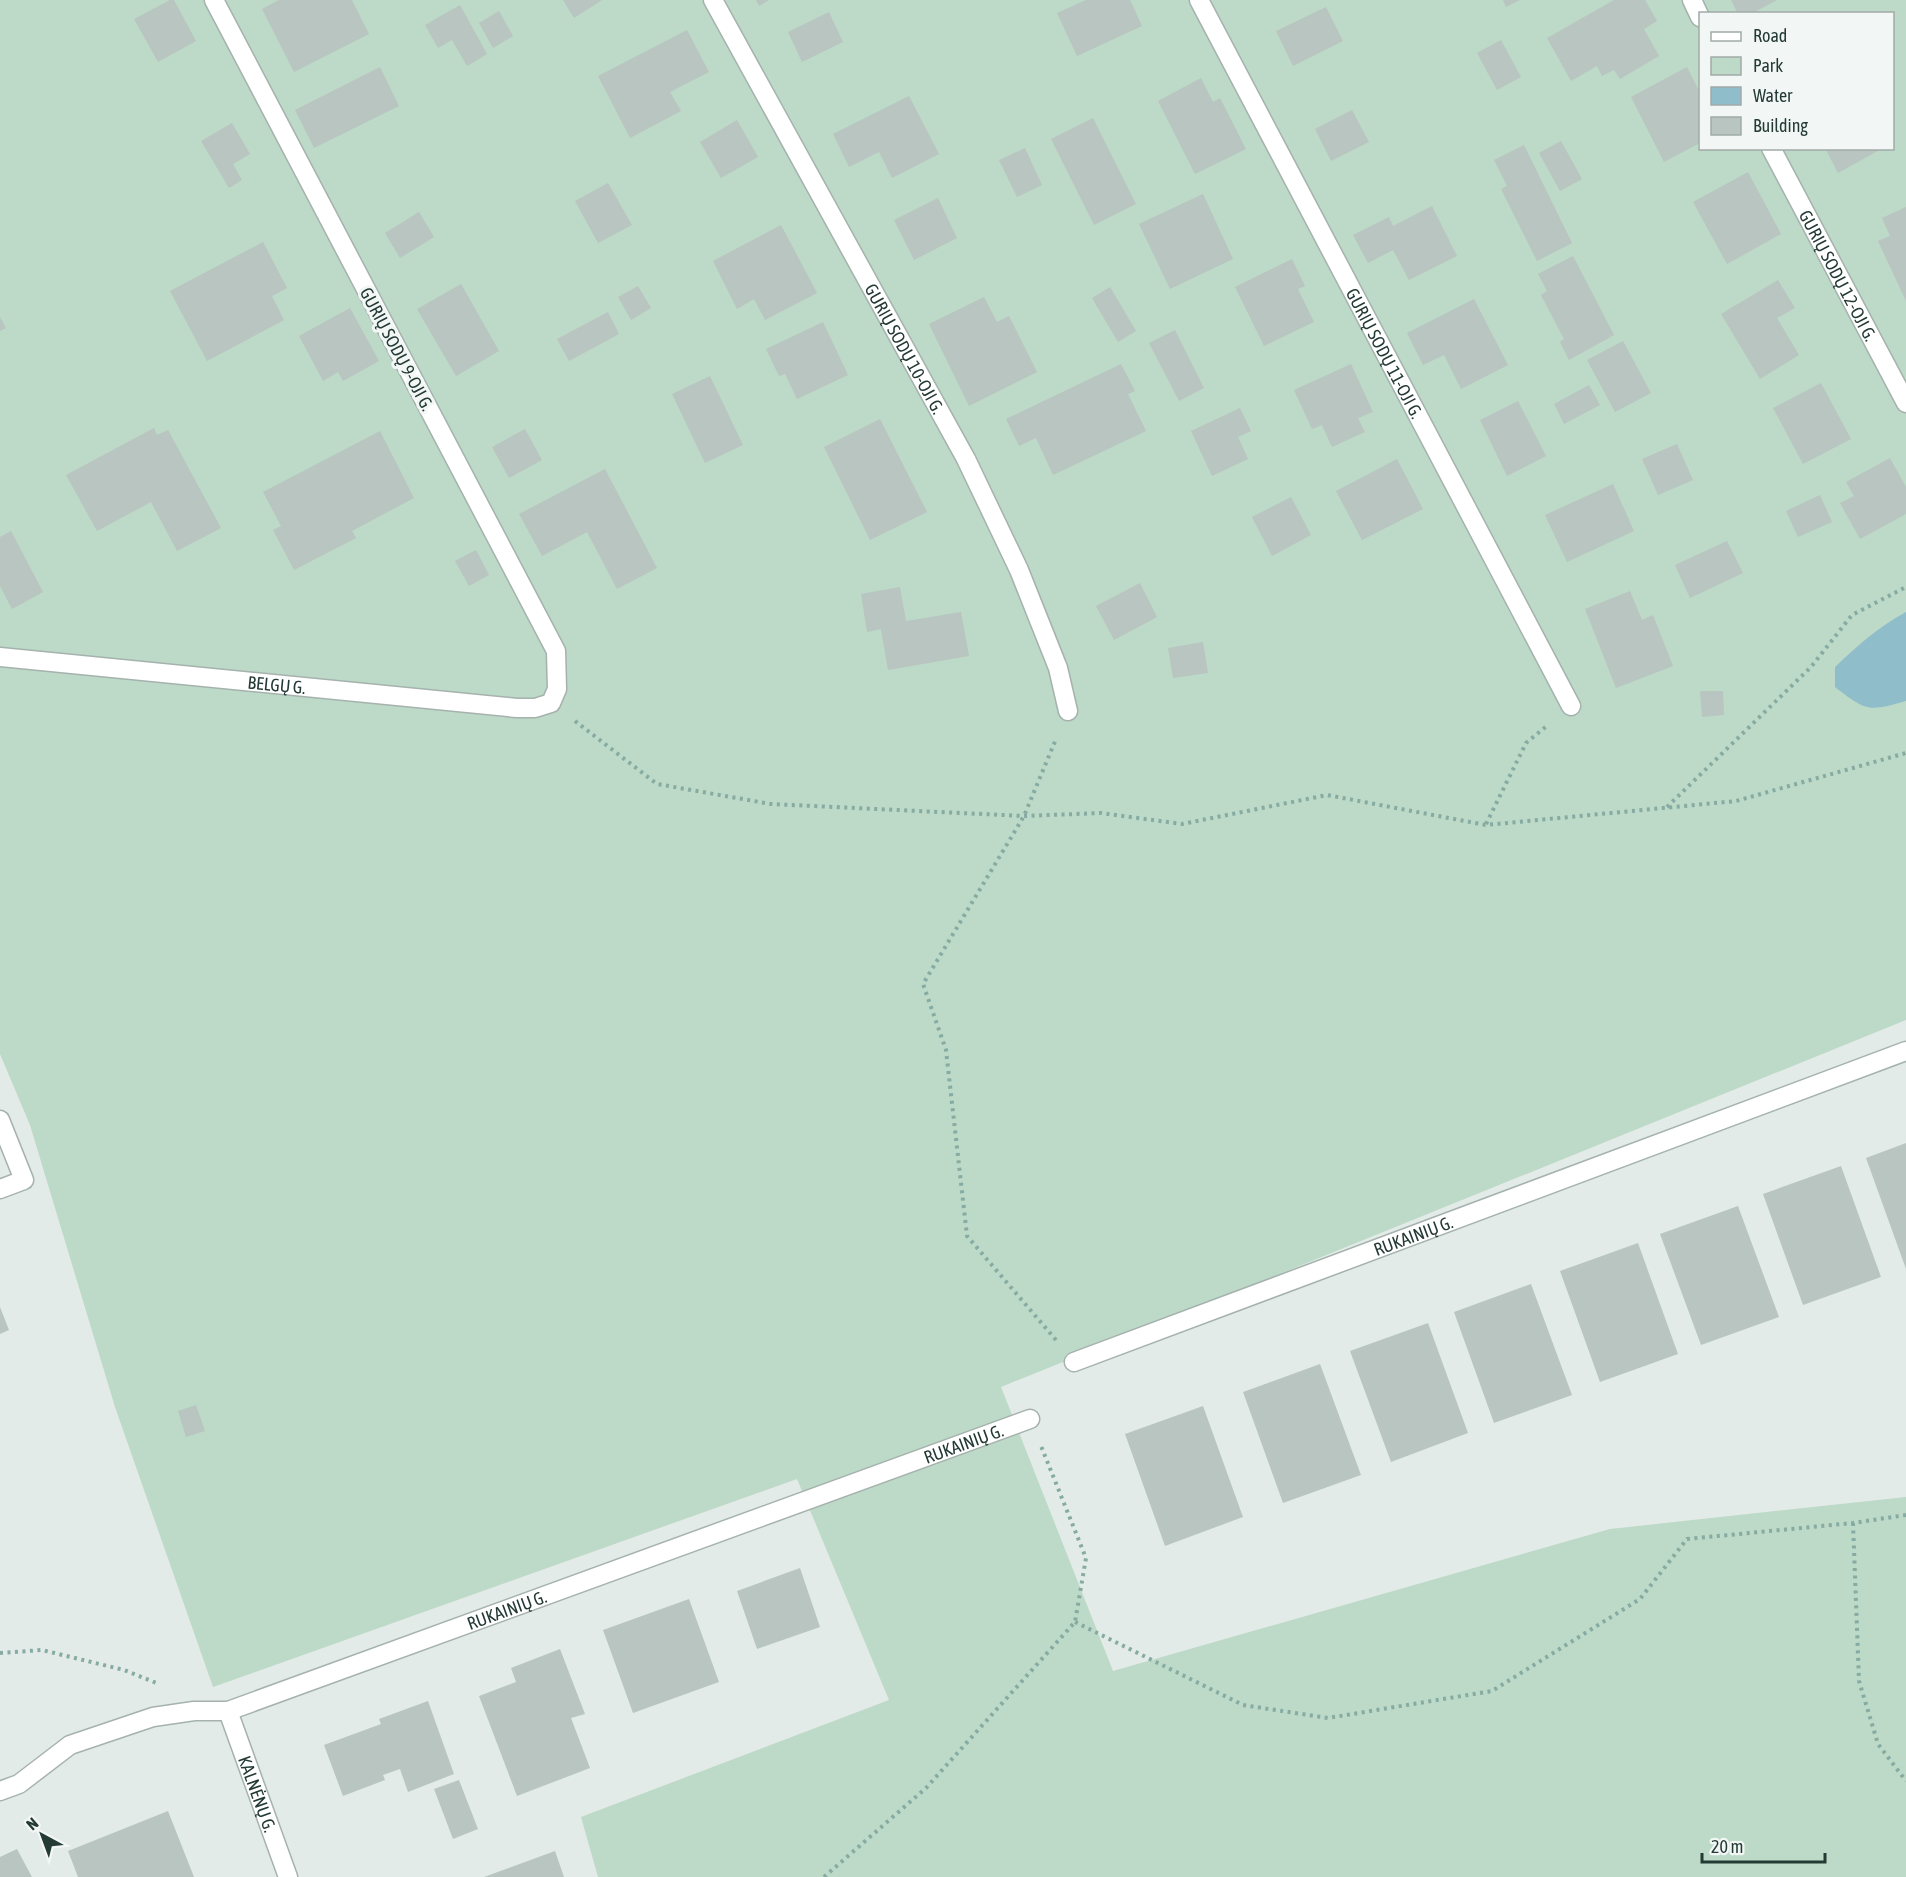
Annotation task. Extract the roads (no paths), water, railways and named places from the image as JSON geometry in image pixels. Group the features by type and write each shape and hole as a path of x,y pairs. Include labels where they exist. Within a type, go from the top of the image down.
{"street":[{"name":"GURIŲ SODŲ 9-OJI G.","path":"214,0 556,651 557,689 550,703"},
{"name":"GURIŲ SODŲ 10-OJI G.","path":"713,0 966,459 1019,570 1058,668 1068,711"},
{"name":"GURIŲ SODŲ 11-OJI G.","path":"1200,0 1571,706"},
{"name":"GURIŲ SODŲ 12-OJI G.","path":"1772,150 1906,403"},
{"name":"BELGŲ G.","path":"0,657 517,708 535,708 550,703"},
{"name":"RUKAINIŲ G.","path":"1074,1362 1906,1051"},
{"path":"0,1120 24,1180 0,1189"},
{"name":"RUKAINIŲ G.","path":"0,1791 19,1784 70,1744 153,1717 194,1711 228,1711 1029,1419"},
{"name":"KALNĖNŲ G.","path":"228,1711 288,1877"}],"water":[{"path":"1906,612 1906,701 1875,708 1861,705 1835,687 1835,667 1868,637"}]}
